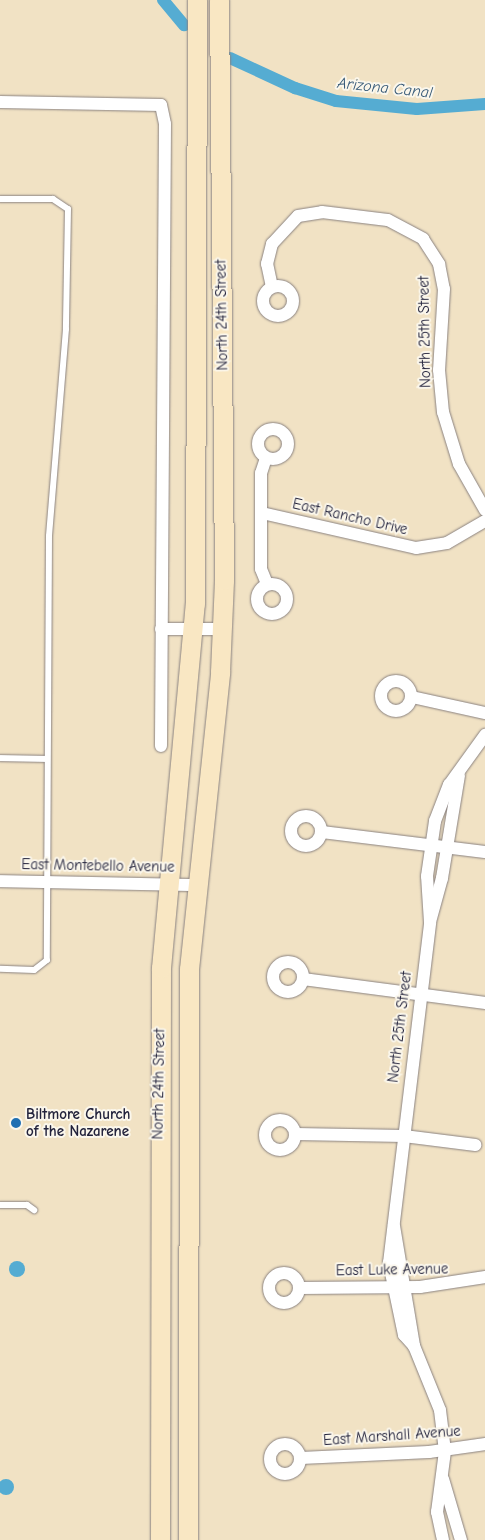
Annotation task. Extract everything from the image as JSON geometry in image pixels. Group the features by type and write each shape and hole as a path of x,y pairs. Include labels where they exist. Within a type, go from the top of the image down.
{"main road":[{"name":"North 24th Street","path":"188,1540 189,978 196,885 222,629 224,455 218,71 219,0"},
{"name":"North 24th Street","path":"160,1540 158,1187 161,961 193,629 197,3"},
{"path":"158,1187 188,1188"}],"street":[{"path":"0,102 161,105 165,124 161,746"},
{"name":"North 25th Street","path":"272,287 268,255 280,230 298,216 322,212 388,220 409,228 439,264 444,289 439,370 443,412 459,464 485,510"},
{"path":"266,458 262,513 261,569 266,584"},
{"name":"East Rancho Drive","path":"262,513 416,548 447,543 485,521"},
{"path":"161,629 222,629"},
{"path":"412,697 485,714"},
{"name":"North 25th Street","path":"430,922 426,904 431,845 444,798 485,735"},
{"name":"North 25th Street","path":"394,1226 430,922 447,847 459,775"},
{"path":"322,832 485,852"},
{"name":"East Montebello Avenue","path":"0,881 196,885"},
{"path":"303,978 485,1003"},
{"path":"296,1134 404,1136 475,1145"},
{"path":"394,1226 406,1288 414,1346 440,1410 445,1451 443,1479 437,1502 443,1540"},
{"path":"394,1226 389,1238 391,1288 404,1335 414,1346"},
{"name":"East Luke Avenue","path":"299,1288 406,1288 456,1285 485,1277"},
{"name":"East Marshall Avenue","path":"301,1458 445,1451 485,1444"},
{"path":"443,1479 462,1540"}],"lane":[{"path":"0,198 53,199 68,209 66,329 49,536 46,759 47,960 34,970 0,970"},
{"path":"0,758 46,759"},
{"path":"0,1205 27,1205 34,1210"}],"water":[{"path":"14,1261 20,1261 25,1266 23,1275 14,1277 9,1272 9,1266"},
{"path":"3,1479 9,1479 14,1484 12,1493 3,1495 -2,1490 -2,1484"}],"waterway":[{"path":"163,0 184,25"},
{"name":"Arizona Canal","path":"230,58 295,88 336,101 417,109 485,104"}],"place":[{"name":"Biltmore Church of the Nazarene","path":"16,1123"}]}
